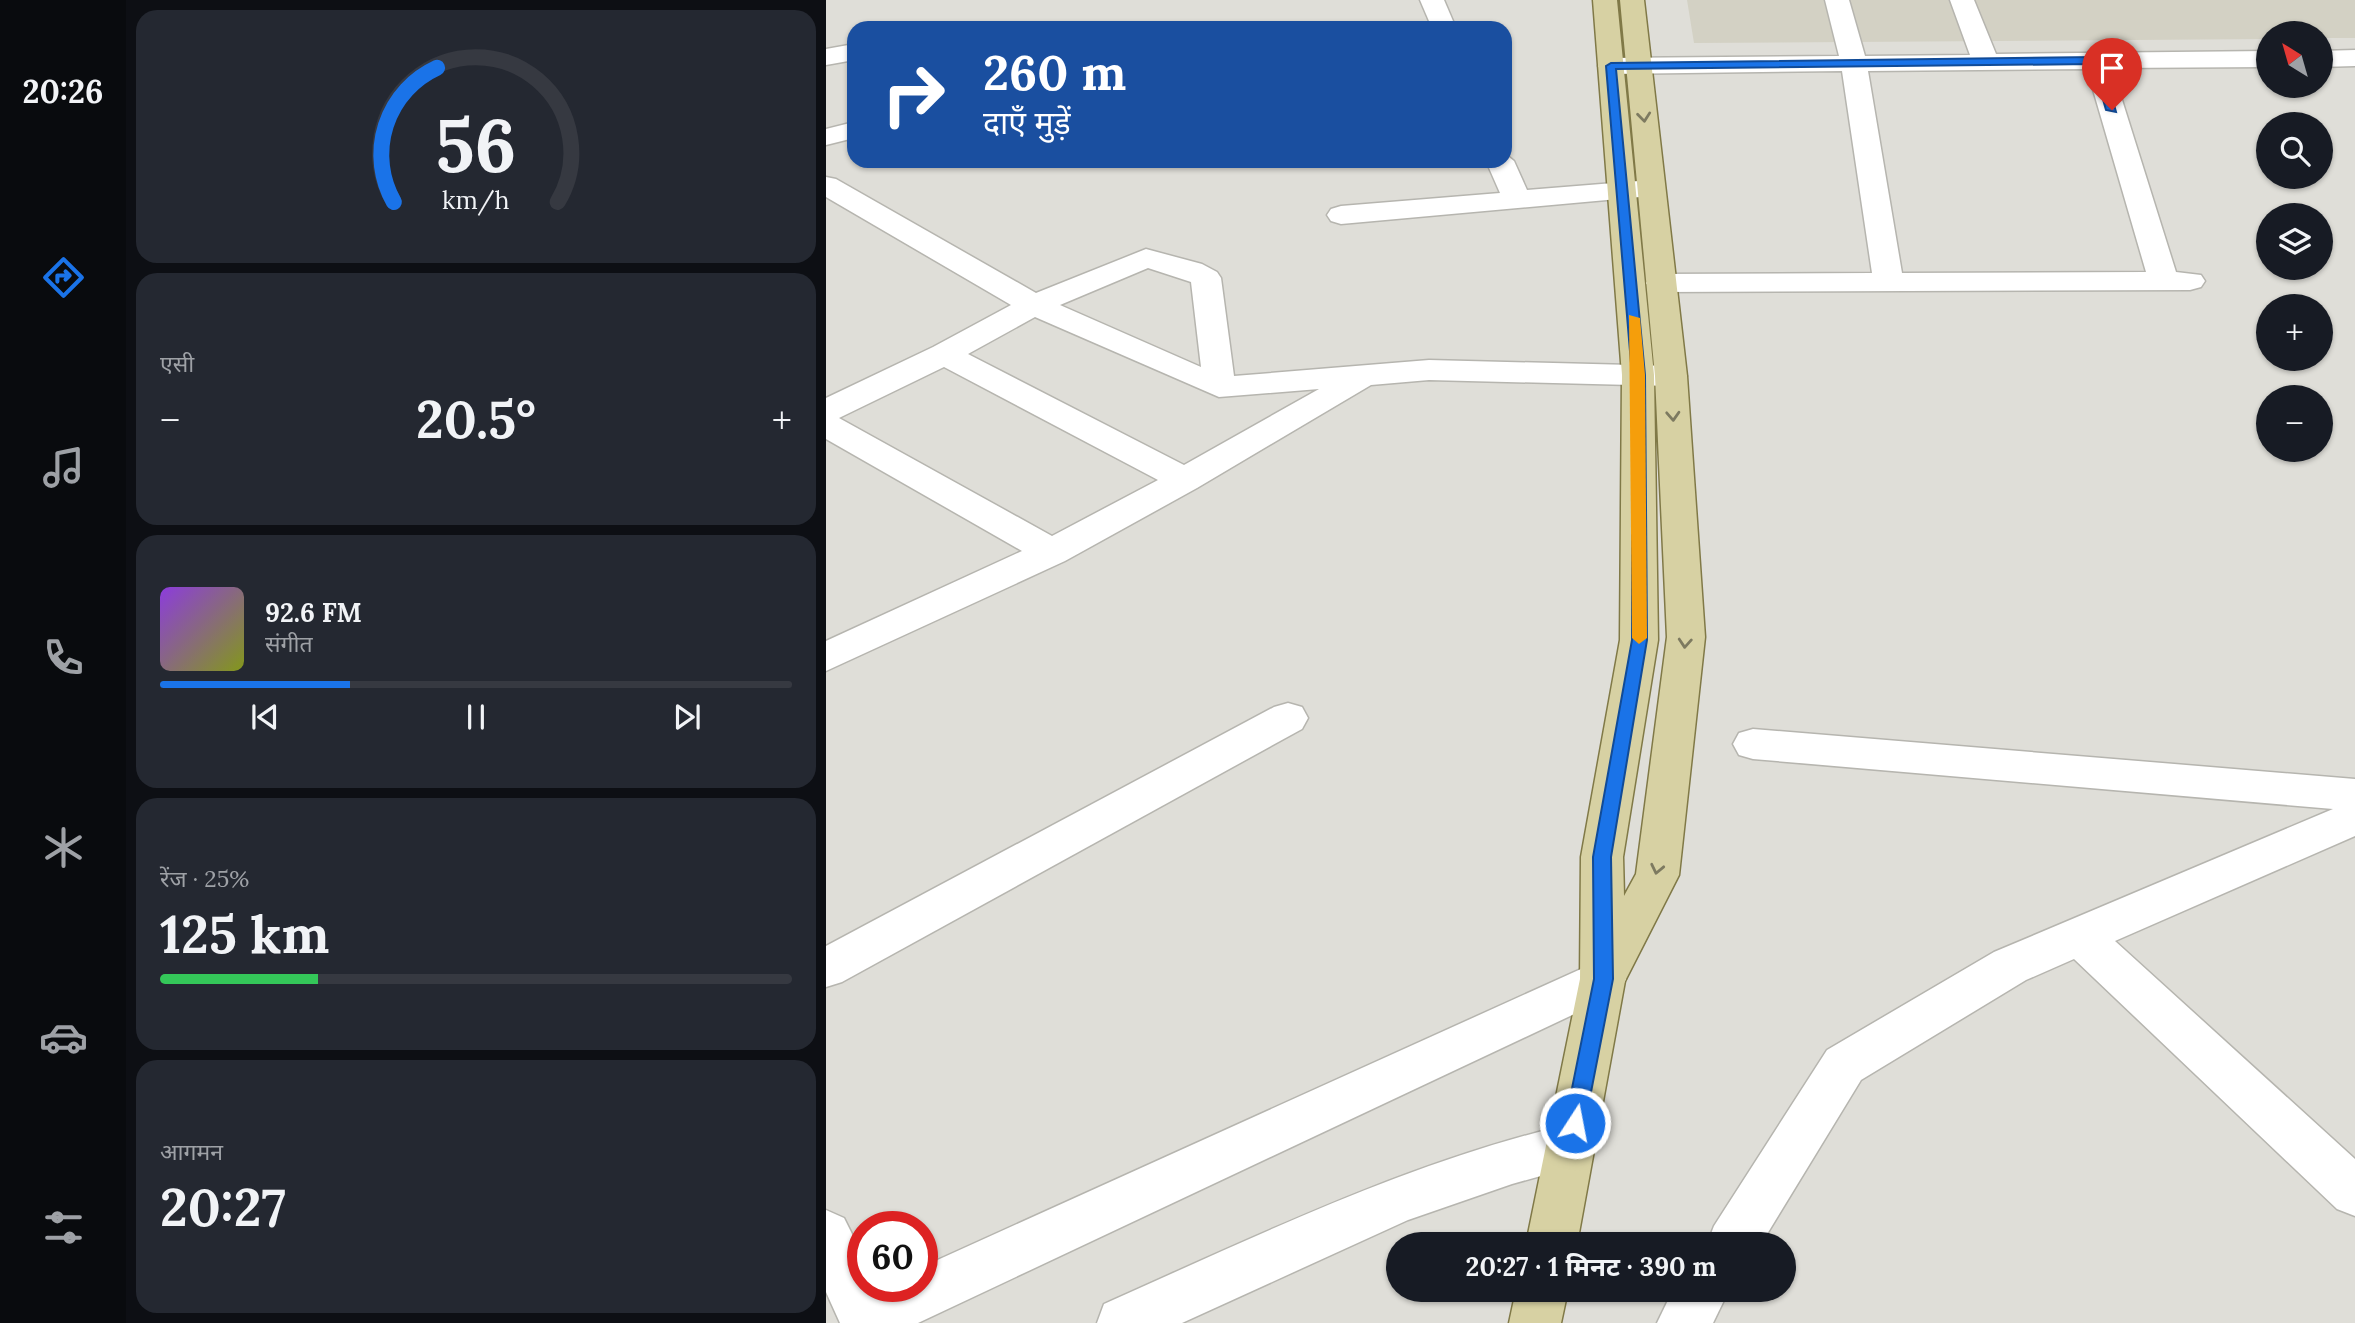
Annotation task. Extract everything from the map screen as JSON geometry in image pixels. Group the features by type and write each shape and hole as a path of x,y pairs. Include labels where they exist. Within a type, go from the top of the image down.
{"main road":[{"path":"1603,979 1657,875 1686,637 1655,376 1625,66 1605,0"},
{"path":"1625,66 1632,0"},
{"path":"1553,1232 1603,979 1602,857 1639,640 1661,284 1637,189"},
{"path":"1535,1323 1539,1302"}],"street":[{"path":"1432,0 1441,21"},
{"path":"1837,0 1854,63 1889,283"},
{"path":"1962,0 1986,62"},
{"path":"826,57 847,53"},
{"path":"2333,59 2355,58"},
{"path":"1625,66 2256,59"},
{"path":"1661,284 2177,281 2097,60"},
{"path":"826,137 847,132"},
{"path":"1503,168 1517,200"},
{"path":"826,185 1034,305 1219,387 1429,370 1655,376"},
{"path":"1341,215 1637,189"},
{"path":"826,411 944,354 1034,305 1146,258 1191,270 1206,278 1219,387"},
{"path":"944,354 1185,480"},
{"path":"826,657 1052,552 1185,480 1366,375"},
{"path":"826,425 1052,552"},
{"path":"826,968 1288,718"},
{"path":"1753,744 2350,821"},
{"path":"1740,1232 1844,1065 2010,965 2350,821"},
{"path":"2080,936 2355,1192"},
{"path":"826,1235 837,1287 866,1320 1603,979"},
{"path":"1123,1323 1386,1204 1532,1155 1570,1147"},
{"path":"1683,1323 1696,1302"}],"shaded area":[{"path":"1687,0 2355,0 2355,38 2333,38 2333,21 2256,21 2256,39 1694,43"}],"slow traffic":[{"path":"1634,318 1638,375 1639,638"}],"route":[{"path":"1575,1123 1603,979 1602,857 1639,640 1638,375 1611,66 2097,60 2112,110"}]}
